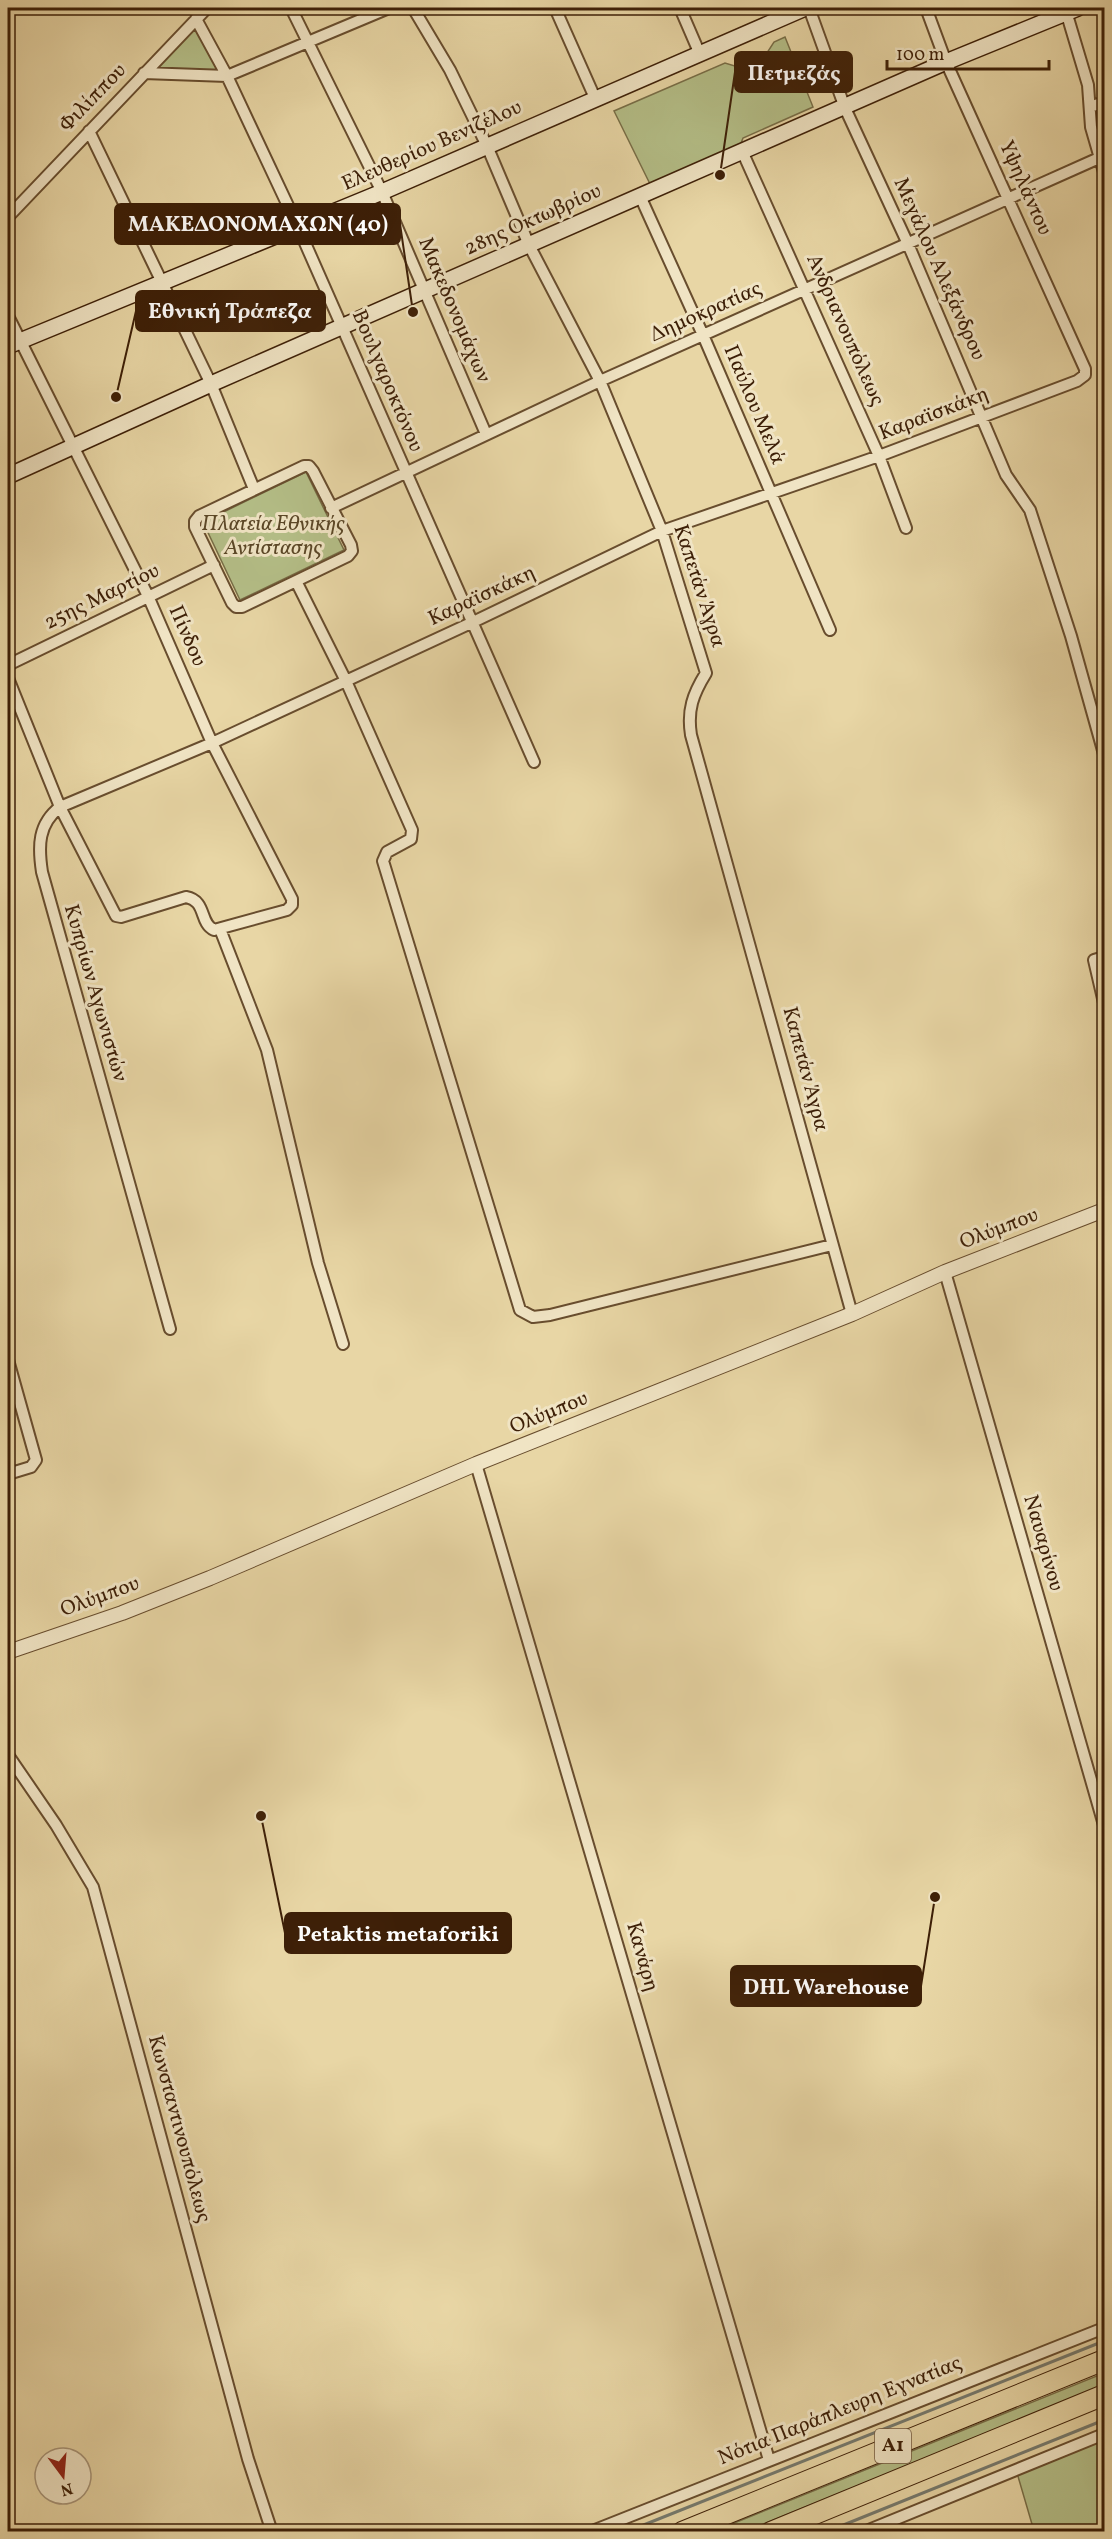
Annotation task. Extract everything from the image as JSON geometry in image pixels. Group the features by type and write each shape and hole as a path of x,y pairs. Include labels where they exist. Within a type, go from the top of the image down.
{"highway":[{"name":"Α1","path":"682,2532 1104,2360"},
{"name":"Α1","path":"771,2532 1104,2395"}],"main road":[{"name":"Ελευθερίου Βενιζέλου","path":"14,344 382,192 699,52 807,8"},
{"name":"28ης Οκτωβρίου","path":"8,476 342,326 1070,9"}],"street":[{"name":"Φιλίππου","path":"8,217 207,8"},
{"name":"Μακεδονομάχων","path":"291,8 382,192 486,434"},
{"path":"144,73 227,76 389,8"},
{"name":"Καπετάν Άγρα","path":"413,8 450,70 487,146 529,245 600,381 662,531 706,673 690,705 691,735 852,1314"},
{"path":"555,8 596,98"},
{"path":"680,8 699,52"},
{"name":"Μεγάλου Αλεξάνδρου","path":"807,8 845,108 908,244 1006,475 1029,510 1071,636 1104,754"},
{"name":"Υψηλάντου","path":"926,8 946,62 1085,369 1085,375 1077,381"},
{"path":"1070,9 1088,85 1091,127 1104,172"},
{"name":"Βουλγαροκτόνου","path":"196,19 227,76 298,227 534,762"},
{"path":"1090,107 1104,102"},
{"path":"89,131 211,384 255,489"},
{"name":"Ανδριανουπόλεως","path":"742,151 806,289 879,456 906,528"},
{"name":"Δημοκρατίας","path":"331,508 703,334 1009,200 1099,158"},
{"name":"Παύλου Μελά","path":"640,196 703,334 830,630"},
{"name":"Πίνδου","path":"8,315 14,344 74,446 148,596 212,743 293,902 287,910 220,929"},
{"name":"Καραϊσκάκη","path":"60,807 212,743 471,623 662,531 879,456 1077,381"},
{"path":"307,465 313,471 331,508 351,545 352,552 242,607 236,607 232,603 195,527 195,521 199,516 307,465"},
{"name":"25ης Μαρτίου","path":"8,665 214,565"},
{"path":"296,581 346,681 405,812 412,836 384,854 383,861 520,1310 533,1317 550,1315 832,1245"},
{"path":"8,678 60,807 114,915 122,917 181,898 192,898 201,906 208,927 214,930 220,929 267,1050 318,1263 343,1344"},
{"name":"Κυπρίων Αγωνιστών","path":"60,807 51,814 41,830 39,856 42,872 170,1329"},
{"path":"1104,957 1094,960 1104,1003"},
{"name":"Ολύμπου","path":"8,1652 122,1613 210,1578 476,1464 852,1314 945,1272 1104,1210"},
{"name":"Ναυαρίνου","path":"945,1272 1104,1825"},
{"path":"8,1360 36,1457 35,1464 8,1474"},
{"name":"Κανάρη","path":"476,1464 769,2460"},
{"name":"Κωνσταντινουπόλεως","path":"8,1755 56,1825 93,1887 248,2458 272,2532"},
{"name":"Νότια Παράπλευρη Εγνατίας","path":"590,2532 1104,2328"},
{"path":"864,2532 1104,2434"}],"green space":[{"path":"196,19 227,76 144,73"},
{"path":"785,37 813,107 743,138 738,151 653,190 614,111 725,63 738,67 765,56 774,42"},
{"name":"Πλατεία Εθνικής Αντίστασης","path":"306,472 344,550 240,600 203,522"},
{"path":"1104,2373 1104,2386 746,2531 712,2532"},
{"path":"1104,2438 1104,2531 1034,2531 1017,2473"}],"waterway":[{"path":"626,2532 1104,2341"},
{"path":"826,2532 1104,2420"}],"place":[{"name":"Πετμεζάς","path":"720,175"},
{"name":"ΜΑΚΕΔΟΝΟΜΑΧΩΝ (40)","path":"413,312"},
{"name":"Εθνική Τράπεζα","path":"116,397"},
{"name":"Petaktis metaforiki","path":"261,1816"},
{"name":"DHL Warehouse","path":"935,1897"}]}
